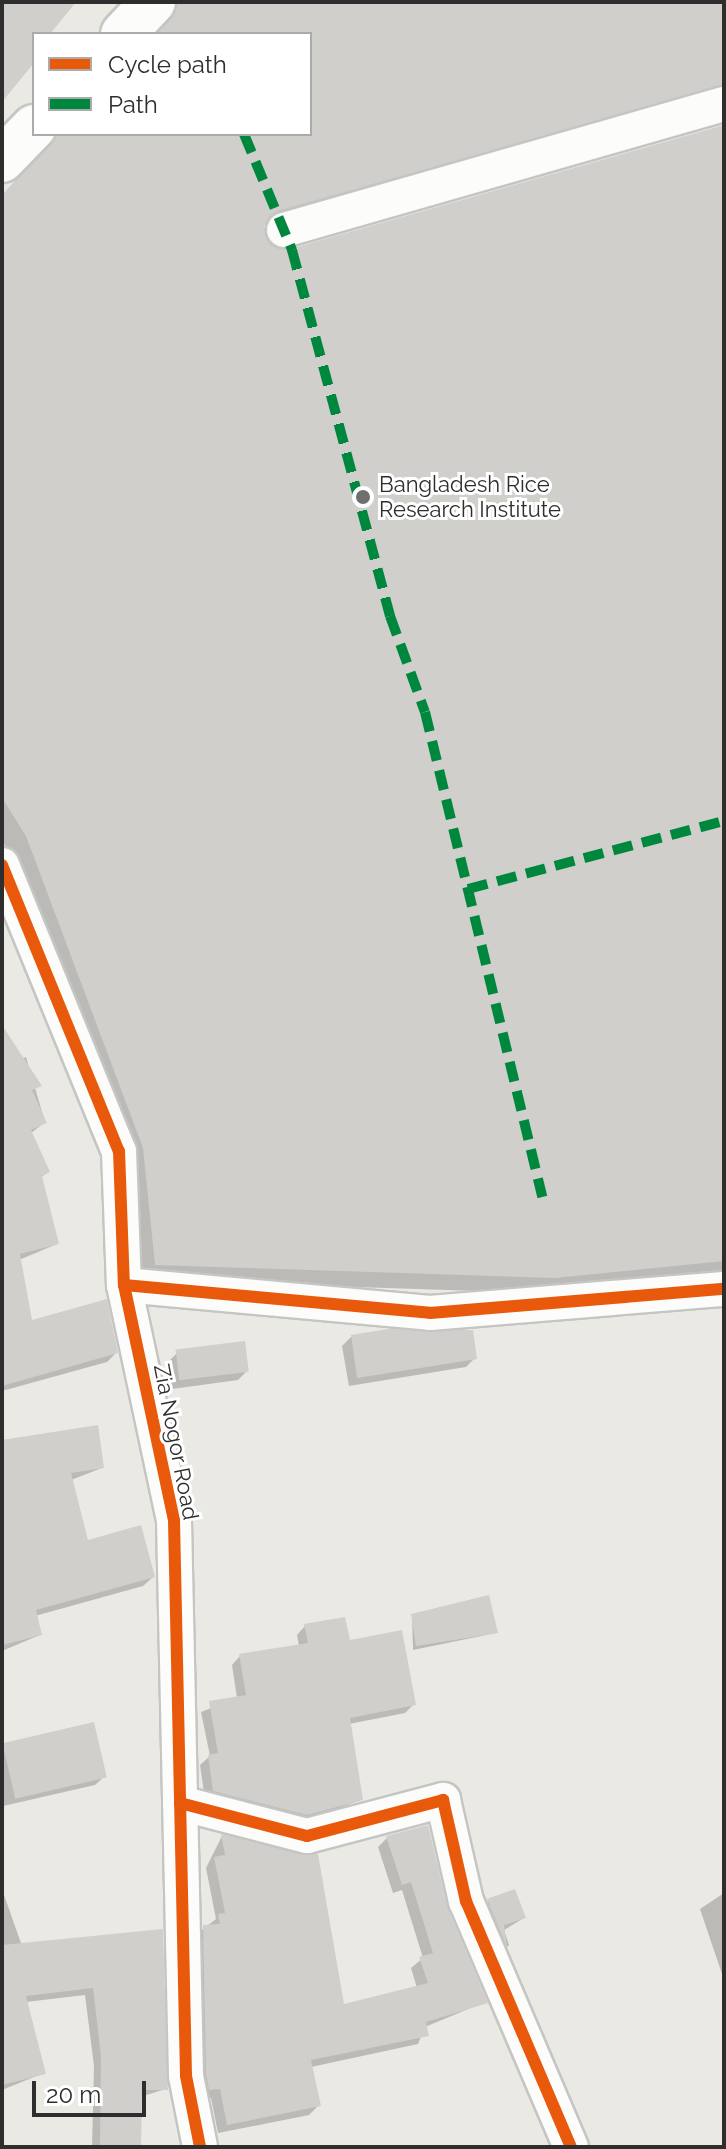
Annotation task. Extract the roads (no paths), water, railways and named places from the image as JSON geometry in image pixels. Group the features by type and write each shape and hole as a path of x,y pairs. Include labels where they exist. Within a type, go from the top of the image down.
{"street":[{"path":"125,32 153,2"},
{"path":"284,230 724,104"},
{"path":"2,160 32,129"},
{"name":"Zia Nogor Road","path":"2,865 119,1151 124,1285 174,1521 186,2076 200,2147"},
{"path":"124,1285 430,1313 724,1289"},
{"path":"180,1803 307,1836 443,1800 466,1901 571,2147"}],"place":[{"name":"Bangladesh Rice Research Institute","path":"363,497"}]}
